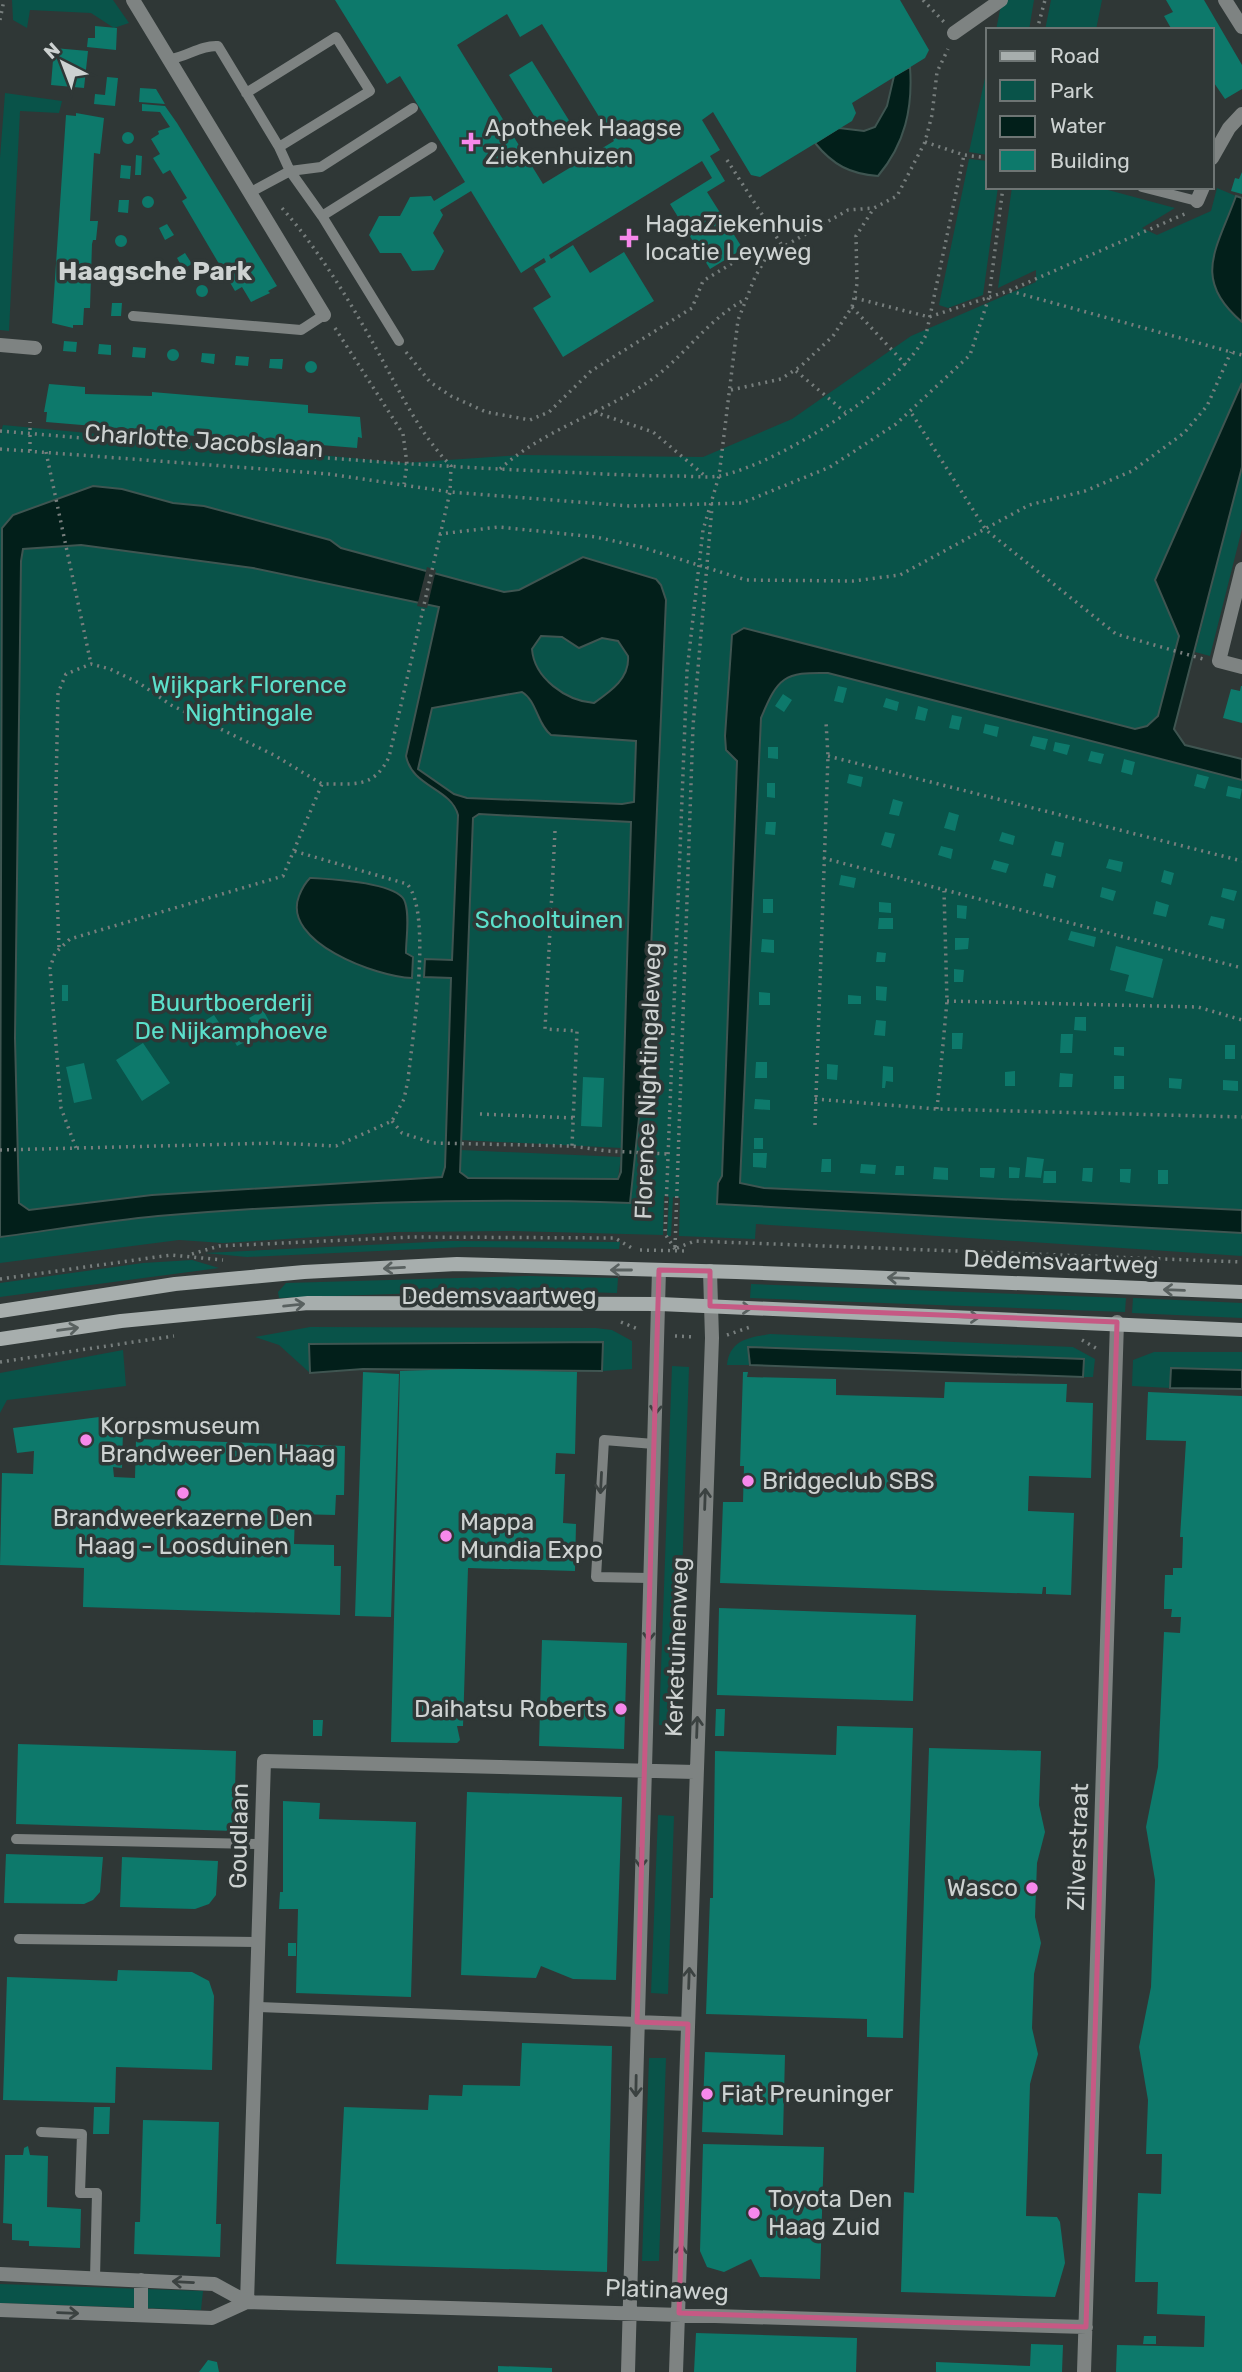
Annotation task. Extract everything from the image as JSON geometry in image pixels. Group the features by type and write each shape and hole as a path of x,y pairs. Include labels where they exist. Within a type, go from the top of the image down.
{"main road":[{"name":"Dedemsvaartweg","path":"0,1311 144,1287 304,1272 457,1264 1242,1292"},
{"name":"Dedemsvaartweg","path":"0,1339 121,1321 307,1303 660,1304 1117,1322 1242,1330"}],"street":[{"path":"133,0 257,189 324,315"},
{"path":"954,33 1002,0"},
{"path":"1226,0 1242,27"},
{"path":"1214,154 1229,128 1242,114"},
{"path":"0,345 36,348"},
{"path":"1242,569 1219,661 1242,667"},
{"name":"Kerketuinenweg","path":"628,2372 659,1270"},
{"name":"Kerketuinenweg","path":"676,2372 712,1338 710,1271"},
{"name":"Zilverstraat","path":"1084,2372 1117,1322"},
{"name":"Goudlaan","path":"247,2302 259,2007 264,1761 695,1772"},
{"path":"637,2022 688,2024"},
{"name":"Platinaweg","path":"0,2274 214,2284 247,2302"},
{"path":"141,2280 141,2315"},
{"name":"Platinaweg","path":"0,2310 212,2318 247,2302 630,2311 1086,2327"}],"lane":[{"path":"246,93 336,37 370,91 279,147"},
{"path":"171,59 185,57 206,45 218,47 279,147 290,171 322,216 399,341"},
{"path":"257,189 290,171 321,167 413,108"},
{"path":"322,216 432,147"},
{"path":"1159,189 1200,194"},
{"path":"134,316 301,330 324,315"},
{"path":"650,1578 596,1577 604,1440 654,1444"},
{"path":"16,1839 261,1844"},
{"path":"19,1939 260,1942"},
{"path":"259,2007 637,2022"},
{"path":"41,2132 82,2134 80,2193 97,2193 95,2278"}],"path":[{"path":"0,20 4,0"},
{"path":"923,0 954,33 937,72 925,142 897,196 874,208 848,210 767,256 746,299 734,348 731,390 713,502 742,503 775,492 830,467 911,414 971,355 989,297 1003,189"},
{"path":"1038,28 1045,0"},
{"path":"925,142 964,155 986,158"},
{"path":"0,431 407,464 719,476 761,461 820,432 906,365 926,335 964,155"},
{"path":"727,160 783,247"},
{"path":"76,1148 61,1108 50,968 59,947 55,837 58,693 66,674 91,664 139,683 171,705 274,755 322,784 362,783 373,780 384,767 450,492 451,466 428,443 368,332 298,226 257,189"},
{"path":"855,298 929,317 1008,291 1185,215 1200,194"},
{"path":"731,390 763,384 795,370 820,351 852,307 855,298 856,236 874,208"},
{"path":"399,341 430,382 452,396 486,412 530,420 549,412 591,371 692,308 703,281 749,253 767,256"},
{"path":"1008,291 1242,355"},
{"path":"500,469 522,450 648,383 714,321 746,299"},
{"path":"852,307 906,365"},
{"path":"324,315 343,338 403,434 407,464 404,484"},
{"path":"439,534 499,527 596,537 641,547 746,580 853,581 900,575 1029,505 1086,491 1142,463 1184,433 1207,406 1231,352"},
{"path":"795,370 845,412"},
{"path":"594,411 653,432 706,476"},
{"path":"911,414 986,530 1116,634 1199,658"},
{"path":"30,422 30,451"},
{"name":"Charlotte Jacobslaan","path":"0,449 329,474 450,492 629,506 713,502"},
{"path":"46,452 91,664"},
{"name":"Florence Nightingaleweg","path":"675,1249 665,1234 686,684 703,530 713,502"},
{"name":"Florence Nightingaleweg","path":"675,1249 694,726 713,502"},
{"path":"815,1125 828,756 826,722"},
{"path":"828,756 1242,861"},
{"path":"59,947 70,939 283,876 322,784"},
{"path":"555,831 545,1030 576,1031 572,1146"},
{"path":"0,1150 276,1143 336,1146 392,1121 404,1100 408,1080 420,955 416,894 407,884 294,851"},
{"path":"823,858 1242,968"},
{"path":"937,1109 947,1000 944,891"},
{"path":"947,1000 1198,1007 1242,1019"},
{"path":"815,1098 937,1109 1242,1117"},
{"path":"480,1114 574,1118"},
{"path":"392,1121 402,1133 433,1143 572,1146 668,1154"},
{"path":"0,1279 190,1255 219,1246 425,1237 615,1238 636,1251 675,1249 695,1241 1242,1262"},
{"path":"1119,1257 1120,1272"},
{"name":"Dedemsvaartweg","path":"614,1320 659,1335 712,1338 757,1325"},
{"path":"0,1362 174,1336"},
{"path":"1074,1337 1098,1349 1115,1352"}],"highlighted area":[{"path":"659,1270 710,1271 710,1306 1117,1322 1086,2327 679,2313 688,2024 637,2022"}],"green space":[{"path":"12,0 113,0 129,23 114,28 91,13 30,10 27,28 13,20"},
{"path":"1002,0 1034,0 1029,28 996,28"},
{"path":"1051,0 1102,0 1096,28 1045,28"},
{"path":"986,73 986,155 969,152"},
{"path":"5,93 62,101 59,113 20,111 9,331 0,330 0,158"},
{"path":"969,159 986,161 986,189 998,189 983,295 948,308 939,305"},
{"name":"Wijkpark Florence Nightingale","path":"1217,188 1236,196 1214,256 1242,267 1242,416 1157,747 825,661 784,668 754,701 730,1203 718,1204 1242,1233 1242,1256 756,1224 755,1239 679,1236 680,1198 673,1197 671,1236 667,1236 669,1197 664,1196 663,1235 513,1231 395,1232 223,1243 179,1240 0,1263 0,435 3,425 404,463 521,455 703,457 792,419 911,336 1036,282 1036,270 998,288 1012,189 1104,189 1175,208 1142,228 1157,235 1211,211","holes":["472,810 638,819 630,1203 450,1200"]},
{"path":"1242,467 1242,529 1210,656 1195,652"},
{"path":"798,673 828,673 865,681 1242,780 1242,1210 764,1188 740,1183 761,718 778,684"},
{"name":"Schooltuinen","path":"479,814 631,822 621,1148 461,1140 473,818"},
{"path":"461,1150 621,1157 618,1179 468,1178 460,1172"},
{"path":"451,1241 620,1242 619,1249 464,1247 247,1257 205,1253"},
{"path":"192,1260 219,1268 0,1297 0,1283 143,1263"},
{"path":"529,1276 618,1278 617,1293 506,1290 279,1298 278,1292 286,1283"},
{"path":"751,1284 1126,1298 1125,1312 750,1298"},
{"path":"1133,1298 1242,1303 1242,1318 1132,1313"},
{"path":"310,1327 612,1330 632,1341 632,1369 602,1371 602,1342 310,1344 310,1373 279,1345 255,1337"},
{"path":"770,1334 1073,1347 1095,1359 1093,1377 1083,1377 1084,1360 748,1348 750,1365 727,1365 736,1345 747,1339"},
{"path":"123,1350 126,1386 7,1400 0,1413 0,1373"},
{"path":"1154,1352 1242,1352 1242,1370 1172,1368 1170,1388 1132,1386 1133,1360"},
{"path":"672,1366 689,1367 677,1726 659,1725"},
{"path":"658,1815 674,1816 668,1994 651,1993"},
{"path":"649,2058 666,2058 659,2261 642,2261"},
{"path":"0,2284 203,2291 201,2310 0,2303"}],"water":[{"path":"910,67 910,97 905,125 895,151 878,176 843,167 828,157 815,143 839,128 864,131 875,127 887,106 894,76"},
{"path":"1236,196 1242,198 1242,322 1226,306 1217,292 1213,277 1216,248"},
{"path":"1242,383 1242,467 1174,729 1185,745 1242,759 1242,780 828,673 792,676 778,685 772,694 761,718 740,1183 764,1188 1242,1210 1242,1233 717,1204 718,1183 722,1176 737,761 726,750 725,736 732,635 744,628 1135,729 1147,726 1158,716 1179,636 1155,580"},
{"path":"93,486 122,489 173,503 204,506 330,540 341,548 504,592 519,590 583,557 656,579 666,600 647,1042 630,1203 394,1202 217,1211 138,1218 0,1237 2,528 13,515","holes":["81,545 253,568 439,607 406,756 416,774 448,799 458,815 452,960 425,959 424,977 451,978 445,1167 442,1177 152,1195 29,1210 19,1203 15,1038 23,549","541,636 562,637 579,648 602,638 618,641 628,656 628,664 618,683 594,703 573,698 553,686 539,669 532,649","522,692 531,701 551,735 636,741 634,802 622,804 467,798 454,794 418,769 432,708","479,814 631,822 621,1172 618,1179 468,1178 460,1172 473,818"]},
{"path":"310,878 362,883 400,895 405,902 408,921 406,953 413,957 412,978 356,964 318,942 304,928 297,913 299,896"},
{"path":"603,1342 602,1371 363,1369 310,1373 309,1344"},
{"path":"748,1347 1084,1359 1083,1377 750,1365"},
{"path":"1171,1368 1242,1370 1242,1389 1170,1388"}],"pier":[{"path":"427,567 436,570 427,608 417,606"}],"building":[{"path":"335,0 900,0 929,50 925,58 852,103 856,113 852,121 760,177 751,175 713,112 702,120 720,150 710,156 725,181 707,192 743,249 710,269 670,204 712,178 702,161 549,255 551,259 573,245 590,273 624,252 654,301 563,357 533,308 551,297 534,269 546,262 544,258 521,273 471,191 440,210 443,215 433,233 444,251 434,270 412,271 401,253 380,253 369,235 379,216 400,216 410,197 431,196 434,201 465,182 400,76 387,84","holes":["507,14 520,37 542,24 614,141 543,184 457,45"]},
{"path":"1166,0 1204,0 1242,65 1242,89 1225,99 1214,83 1214,28 1171,28 1164,16 1173,12"},
{"path":"95,26 117,28 116,50 87,47 88,38 95,38"},
{"path":"54,48 88,51 84,88 51,85"},
{"path":"532,61 570,122 569,129 553,138 547,137 509,75"},
{"path":"107,77 118,78 115,106 94,104 95,94 105,95"},
{"path":"140,88 156,89 165,104 139,102"},
{"path":"142,104 165,106 177,123 277,286 268,291 270,293 251,302 242,287 235,291 182,201 187,198 170,170 163,174 153,158 160,154 151,139 159,134 158,131 170,127 160,112 142,111"},
{"path":"76,113 104,118 100,154 94,153 90,221 98,221 96,240 93,240 92,244 90,308 84,308 83,325 73,325 73,328 52,323 66,115 76,116"},
{"path":"123,133 133,133 133,143 123,143"},
{"path":"136,155 142,156 141,175 135,175"},
{"path":"121,165 131,166 130,179 120,178"},
{"path":"1242,172 1242,194 1231,191 1235,178 1239,179"},
{"path":"148,196 154,202 148,208 142,202"},
{"path":"119,200 129,200 128,213 118,212"},
{"path":"167,224 174,235 165,240 159,228"},
{"path":"116,236 126,236 126,246 116,246"},
{"path":"185,253 192,264 183,269 177,258"},
{"path":"114,268 124,269 123,282 113,281"},
{"path":"202,285 208,291 202,297 196,291"},
{"path":"112,303 122,303 121,316 111,316"},
{"path":"64,341 77,342 76,352 63,351"},
{"path":"99,344 111,345 111,355 98,354"},
{"path":"133,347 146,348 145,358 132,357"},
{"path":"173,349 179,355 173,361 167,355"},
{"path":"202,353 215,354 214,364 201,362"},
{"path":"236,356 249,357 248,366 235,365"},
{"path":"270,359 283,359 282,369 269,368"},
{"path":"311,361 317,367 311,373 305,367"},
{"path":"49,384 85,387 85,394 152,396 152,392 308,405 308,413 360,417 362,438 358,437 357,448 142,433 142,430 46,422 47,412 44,412"},
{"path":"838,686 847,688 843,703 834,701"},
{"path":"1241,686 1242,723 1223,718 1231,689 1240,691"},
{"path":"783,694 792,700 784,712 775,706"},
{"path":"886,698 899,702 897,711 883,707"},
{"path":"918,706 928,709 925,721 915,719"},
{"path":"952,715 962,717 959,730 949,728"},
{"path":"985,724 999,727 997,737 983,733"},
{"path":"1033,736 1048,739 1045,750 1030,746"},
{"path":"1055,742 1070,745 1067,755 1053,751"},
{"path":"768,747 778,747 778,759 768,758"},
{"path":"1091,751 1104,754 1101,764 1088,761"},
{"path":"1124,759 1135,762 1132,775 1121,772"},
{"path":"849,774 863,777 861,787 847,783"},
{"path":"1197,774 1209,777 1205,789 1194,786"},
{"path":"767,783 775,783 775,798 767,797"},
{"path":"1228,786 1242,789 1240,799 1226,796"},
{"path":"893,799 903,802 899,816 889,814"},
{"path":"949,812 959,815 955,831 944,828"},
{"path":"766,822 776,822 775,835 765,834"},
{"path":"885,832 895,834 891,848 881,845"},
{"path":"1002,832 1015,836 1013,845 999,841"},
{"path":"1055,841 1064,843 1061,857 1051,855"},
{"path":"941,846 953,849 951,859 938,855"},
{"path":"1109,859 1123,862 1121,872 1106,868"},
{"path":"994,860 1009,864 1006,873 991,869"},
{"path":"1164,870 1174,873 1171,885 1161,882"},
{"path":"1046,873 1056,876 1053,888 1043,886"},
{"path":"841,875 856,878 854,888 839,885"},
{"path":"1102,887 1116,891 1113,901 1100,897"},
{"path":"1223,888 1237,891 1234,901 1221,897"},
{"path":"763,899 773,899 773,913 763,913"},
{"path":"1156,901 1169,905 1166,917 1153,914"},
{"path":"879,902 891,903 891,913 879,912"},
{"path":"957,905 967,906 966,919 957,918"},
{"path":"1211,916 1225,919 1223,929 1208,925"},
{"path":"879,918 893,918 893,929 878,929"},
{"path":"1071,931 1096,937 1094,947 1068,940"},
{"path":"955,938 969,938 968,949 955,950"},
{"path":"762,939 774,940 774,953 761,952"},
{"path":"1116,946 1163,959 1153,998 1125,991 1129,975 1110,970"},
{"path":"877,952 886,953 885,962 876,962"},
{"path":"954,969 964,970 963,982 954,982"},
{"path":"62,985 68,985 68,1001 62,1001"},
{"path":"876,986 887,987 886,1001 876,1000"},
{"path":"759,992 770,993 770,1005 759,1005"},
{"path":"848,995 861,996 861,1004 848,1004"},
{"path":"263,1010 269,1021 255,1028 249,1018"},
{"path":"214,1015 222,1027 210,1034 203,1022"},
{"path":"1075,1017 1086,1017 1086,1031 1074,1030"},
{"path":"876,1020 886,1021 885,1036 874,1035"},
{"path":"245,1027 251,1039 237,1046 231,1035"},
{"path":"952,1033 963,1033 962,1049 952,1049"},
{"path":"1061,1034 1073,1034 1072,1053 1060,1053"},
{"path":"143,1043 170,1083 142,1101 116,1060"},
{"path":"1225,1045 1235,1045 1235,1059 1225,1059"},
{"path":"1114,1047 1124,1047 1124,1056 1114,1055"},
{"path":"756,1062 767,1062 767,1078 755,1078"},
{"path":"84,1063 92,1099 74,1103 66,1067"},
{"path":"827,1064 838,1065 837,1080 827,1079"},
{"path":"883,1066 893,1067 893,1082 886,1081 885,1088 882,1088"},
{"path":"1015,1071 1015,1086 1005,1086 1005,1072"},
{"path":"1060,1073 1073,1074 1072,1087 1059,1087"},
{"path":"1114,1076 1124,1076 1124,1089 1114,1089"},
{"path":"583,1077 604,1078 602,1127 581,1126"},
{"path":"1169,1078 1182,1079 1181,1089 1169,1088"},
{"path":"1223,1080 1238,1081 1238,1091 1223,1090"},
{"path":"755,1099 770,1100 770,1110 754,1109"},
{"path":"754,1138 763,1138 763,1149 754,1149"},
{"path":"753,1153 767,1153 766,1168 753,1167"},
{"path":"1027,1157 1044,1159 1041,1178 1025,1177"},
{"path":"822,1159 831,1159 831,1172 821,1172"},
{"path":"861,1164 876,1165 875,1174 860,1173"},
{"path":"896,1166 904,1166 904,1175 895,1175"},
{"path":"934,1167 948,1168 948,1180 933,1179"},
{"path":"1009,1167 1020,1168 1019,1178 1009,1178"},
{"path":"980,1168 995,1168 994,1178 980,1177"},
{"path":"1083,1168 1093,1168 1092,1182 1082,1181"},
{"path":"1120,1169 1131,1169 1130,1183 1120,1182"},
{"path":"1158,1170 1168,1170 1168,1184 1158,1184"},
{"path":"1044,1171 1056,1171 1056,1183 1043,1183"},
{"path":"462,1369 577,1372 575,1454 556,1453 555,1474 565,1474 563,1523 576,1524 575,1571 468,1568 463,1726 457,1726 460,1740 457,1743 391,1742 400,1371"},
{"path":"363,1372 399,1374 391,1617 355,1616"},
{"path":"743,1372 748,1372 747,1377 836,1379 836,1395 944,1398 945,1382 1067,1384 1066,1402 1093,1403 1091,1478 1029,1476 1028,1511 1074,1513 1071,1595 1046,1594 1046,1587 1043,1587 1042,1594 720,1583 723,1502 743,1502 744,1466 740,1466"},
{"path":"1148,1392 1242,1396 1242,2372 1116,2372 1117,2345 1204,2347 1205,2316 1157,2314 1158,2282 1135,2282 1138,2193 1161,2194 1162,2154 1146,2154 1148,2100 1139,2047 1151,1987 1155,1880 1146,1827 1158,1767 1164,1632 1180,1633 1181,1617 1171,1617 1172,1609 1164,1609 1164,1601 1165,1575 1173,1575 1173,1568 1182,1568 1183,1537 1180,1537 1186,1441 1146,1440"},
{"path":"107,1416 107,1431 123,1430 122,1468 113,1467 114,1477 135,1478 136,1439 345,1446 344,1495 336,1495 335,1515 295,1514 294,1544 334,1545 334,1566 341,1566 340,1615 83,1607 84,1568 0,1565 2,1473 33,1474 34,1451 17,1453 13,1428"},
{"path":"719,1608 916,1615 913,1701 717,1695"},
{"path":"542,1640 627,1643 624,1749 539,1746"},
{"path":"716,1709 725,1709 724,1736 715,1736"},
{"path":"313,1720 323,1720 322,1736 313,1736"},
{"path":"837,1726 913,1728 903,2038 867,2037 867,2019 706,2014 710,1898 713,1898 715,1751 836,1755"},
{"path":"18,1744 236,1751 234,1831 16,1824"},
{"path":"929,1748 1041,1751 1039,1805 1045,1832 1037,1863 1035,1917 1041,1943 1034,1974 1032,2028 1038,2054 1030,2084 1026,2216 1057,2217 1060,2222 1065,2263 1055,2297 901,2292 904,2192 914,2193"},
{"path":"467,1792 622,1797 616,1980 573,1979 541,1966 536,1978 461,1975"},
{"path":"283,1801 320,1803 319,1819 416,1822 411,1997 296,1993 298,1909 279,1909 280,1892 283,1892"},
{"path":"6,1854 103,1857 100,1892 93,1900 84,1904 4,1903"},
{"path":"122,1857 218,1861 216,1895 209,1904 195,1909 120,1907"},
{"path":"288,1943 296,1943 296,1956 288,1956"},
{"path":"118,1970 192,1972 209,1981 214,1996 212,2070 116,2067 115,2103 3,2100 7,1977 117,1981"},
{"path":"522,2043 612,2046 607,2272 336,2264 344,2107 428,2110 429,2095 462,2096 463,2085 520,2086"},
{"path":"705,2052 785,2055 783,2135 702,2132"},
{"path":"94,2107 110,2107 109,2134 93,2134"},
{"path":"143,2120 219,2122 216,2224 221,2224 220,2257 134,2254 135,2222 140,2222"},
{"path":"703,2144 824,2147 820,2279 760,2277 751,2259 724,2272 707,2267 700,2251"},
{"path":"28,2146 30,2155 48,2156 47,2207 81,2209 80,2248 29,2246 29,2241 12,2240 12,2224 3,2223 5,2155 23,2155 24,2148"},
{"path":"696,2333 857,2338 856,2372 694,2372"},
{"path":"1144,2336 1156,2336 1156,2344 1143,2344"},
{"path":"1031,2344 1063,2345 1062,2372 936,2372 936,2362 1030,2366"},
{"path":"208,2360 217,2362 219,2372 199,2372"},
{"path":"498,2366 552,2368 552,2372 498,2372"}],"place":[{"name":"Apotheek Haagse Ziekenhuizen","path":"471,142"},
{"name":"HagaZiekenhuis locatie Leyweg","path":"629,238"},
{"name":"Korpsmuseum Brandweer Den Haag","path":"86,1440"},
{"name":"Bridgeclub SBS","path":"748,1481"},
{"name":"Brandweerkazerne Den Haag - Loosduinen","path":"183,1493"},
{"name":"Mappa Mundia Expo","path":"446,1536"},
{"name":"Daihatsu Roberts","path":"621,1709"},
{"name":"Wasco","path":"1032,1888"},
{"name":"Fiat Preuninger","path":"707,2094"},
{"name":"Toyota Den Haag Zuid","path":"754,2213"}],"district":[{"name":"Haagsche Park","path":"155,271"}],"park label":[{"name":"Buurtboerderij De Nijkamphoeve","path":"231,1017"}]}
